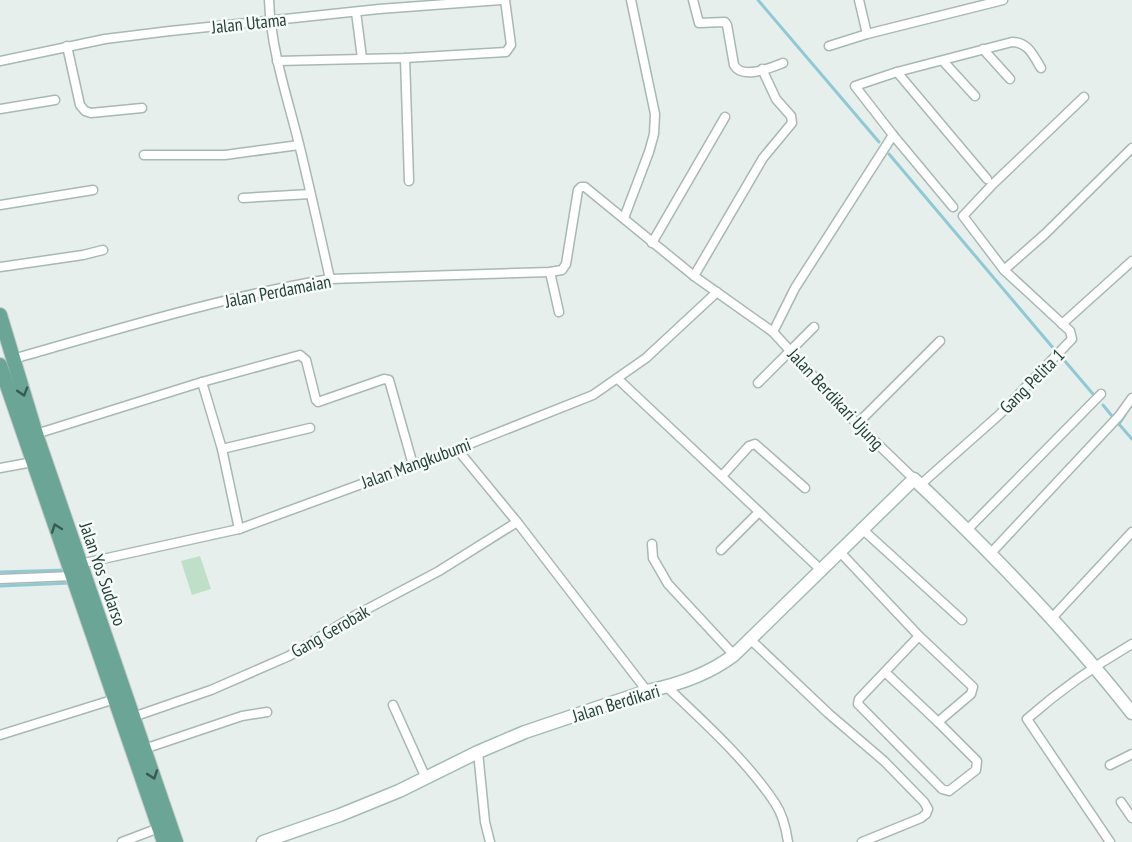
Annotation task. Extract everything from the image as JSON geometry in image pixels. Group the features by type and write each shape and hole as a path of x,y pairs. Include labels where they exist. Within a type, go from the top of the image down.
{"main road":[{"name":"Jalan Yos Sudarso","path":"1,324 115,699 156,801 176,842"},
{"name":"Jalan Yos Sudarso","path":"0,365 33,462 133,717 144,749 162,835"}],"street":[{"path":"269,0 277,61 330,279"},
{"path":"277,61 405,58 507,52 511,45 503,0"},
{"name":"Jalan Utama","path":"0,61 68,46 148,33 356,12 379,4 503,0"},
{"path":"624,218 649,152 654,134 655,114 631,0"},
{"path":"693,0 699,23 725,22 727,25 737,71 742,73 783,63"},
{"path":"859,0 867,34"},
{"path":"829,46 867,34 1003,0"},
{"path":"356,12 362,58"},
{"path":"953,207 855,86 897,72 984,49 1021,42 1027,46 1041,68"},
{"path":"68,46 80,105 85,111 91,113 142,108"},
{"path":"984,49 1010,79"},
{"path":"405,58 409,181"},
{"path":"943,61 975,96"},
{"path":"694,276 763,158 792,123 791,116 776,99 762,69"},
{"path":"897,72 987,178"},
{"name":"Gang Pelita 1","path":"917,482 999,415 1072,339 1072,335 1062,324 1004,270 963,216 1084,97"},
{"path":"0,109 56,100"},
{"path":"652,243 725,117"},
{"path":"773,332 795,288 893,135"},
{"path":"144,155 225,154 299,145"},
{"path":"1004,270 1045,234 1132,148"},
{"name":"Jalan Berdikari Ujung","path":"550,272 562,270 566,264 579,188 585,188 694,276 773,332 857,424 991,553 1095,665 1132,713"},
{"path":"0,206 93,190"},
{"path":"243,198 310,194"},
{"path":"0,267 103,250"},
{"path":"1062,324 1132,261"},
{"path":"550,272 560,312"},
{"name":"Jalan Perdamaian","path":"13,359 250,293 330,279 550,272"},
{"name":"Jalan Mangkubumi","path":"0,579 77,570 239,529 457,449 593,395 646,358 717,292"},
{"path":"758,383 814,327"},
{"path":"857,424 940,341"},
{"path":"36,434 202,382 300,356 306,360 318,402 387,379 413,465"},
{"path":"618,379 820,569"},
{"path":"202,382 222,449 239,529"},
{"path":"968,529 1101,394"},
{"path":"991,553 1119,416 1132,398"},
{"path":"222,449 310,428"},
{"path":"722,476 749,446 754,444 805,488"},
{"path":"457,449 517,522 647,691"},
{"path":"0,468 33,462"},
{"name":"Jalan Berdikari","path":"263,842 340,815 525,732 647,691 667,687 718,667 734,655 861,528 917,482"},
{"path":"721,550 759,512"},
{"name":"Gang Gerobak","path":"133,717 211,690 289,656 354,616 439,571 517,522"},
{"path":"861,528 962,621"},
{"path":"1051,619 1132,532"},
{"path":"652,544 653,558 668,584 734,655"},
{"path":"838,551 973,689 938,722"},
{"path":"885,672 978,762 976,770 949,790 942,789 859,706 859,699 919,636"},
{"path":"750,639 829,714 884,761 928,809 921,818 861,842"},
{"path":"1110,842 1027,719 1054,695 1095,665 1132,644"},
{"path":"667,687 749,770 776,804 786,826 788,842"},
{"path":"0,735 115,699"},
{"path":"393,705 425,776"},
{"path":"144,749 242,716 267,712"},
{"path":"477,752 490,842"},
{"path":"1110,765 1132,754"},
{"path":"1121,802 1132,818"},
{"path":"122,842 162,835"}],"green space":[{"path":"200,556 211,589 192,595 181,561"}],"waterway":[{"path":"758,0 879,142"},
{"path":"889,154 1054,349"},
{"path":"1064,360 1093,394"},
{"path":"1103,405 1112,416"},
{"path":"1119,424 1125,415"},
{"path":"1118,423 1132,439"},
{"path":"0,572 67,570"},
{"path":"0,586 71,583"}]}
